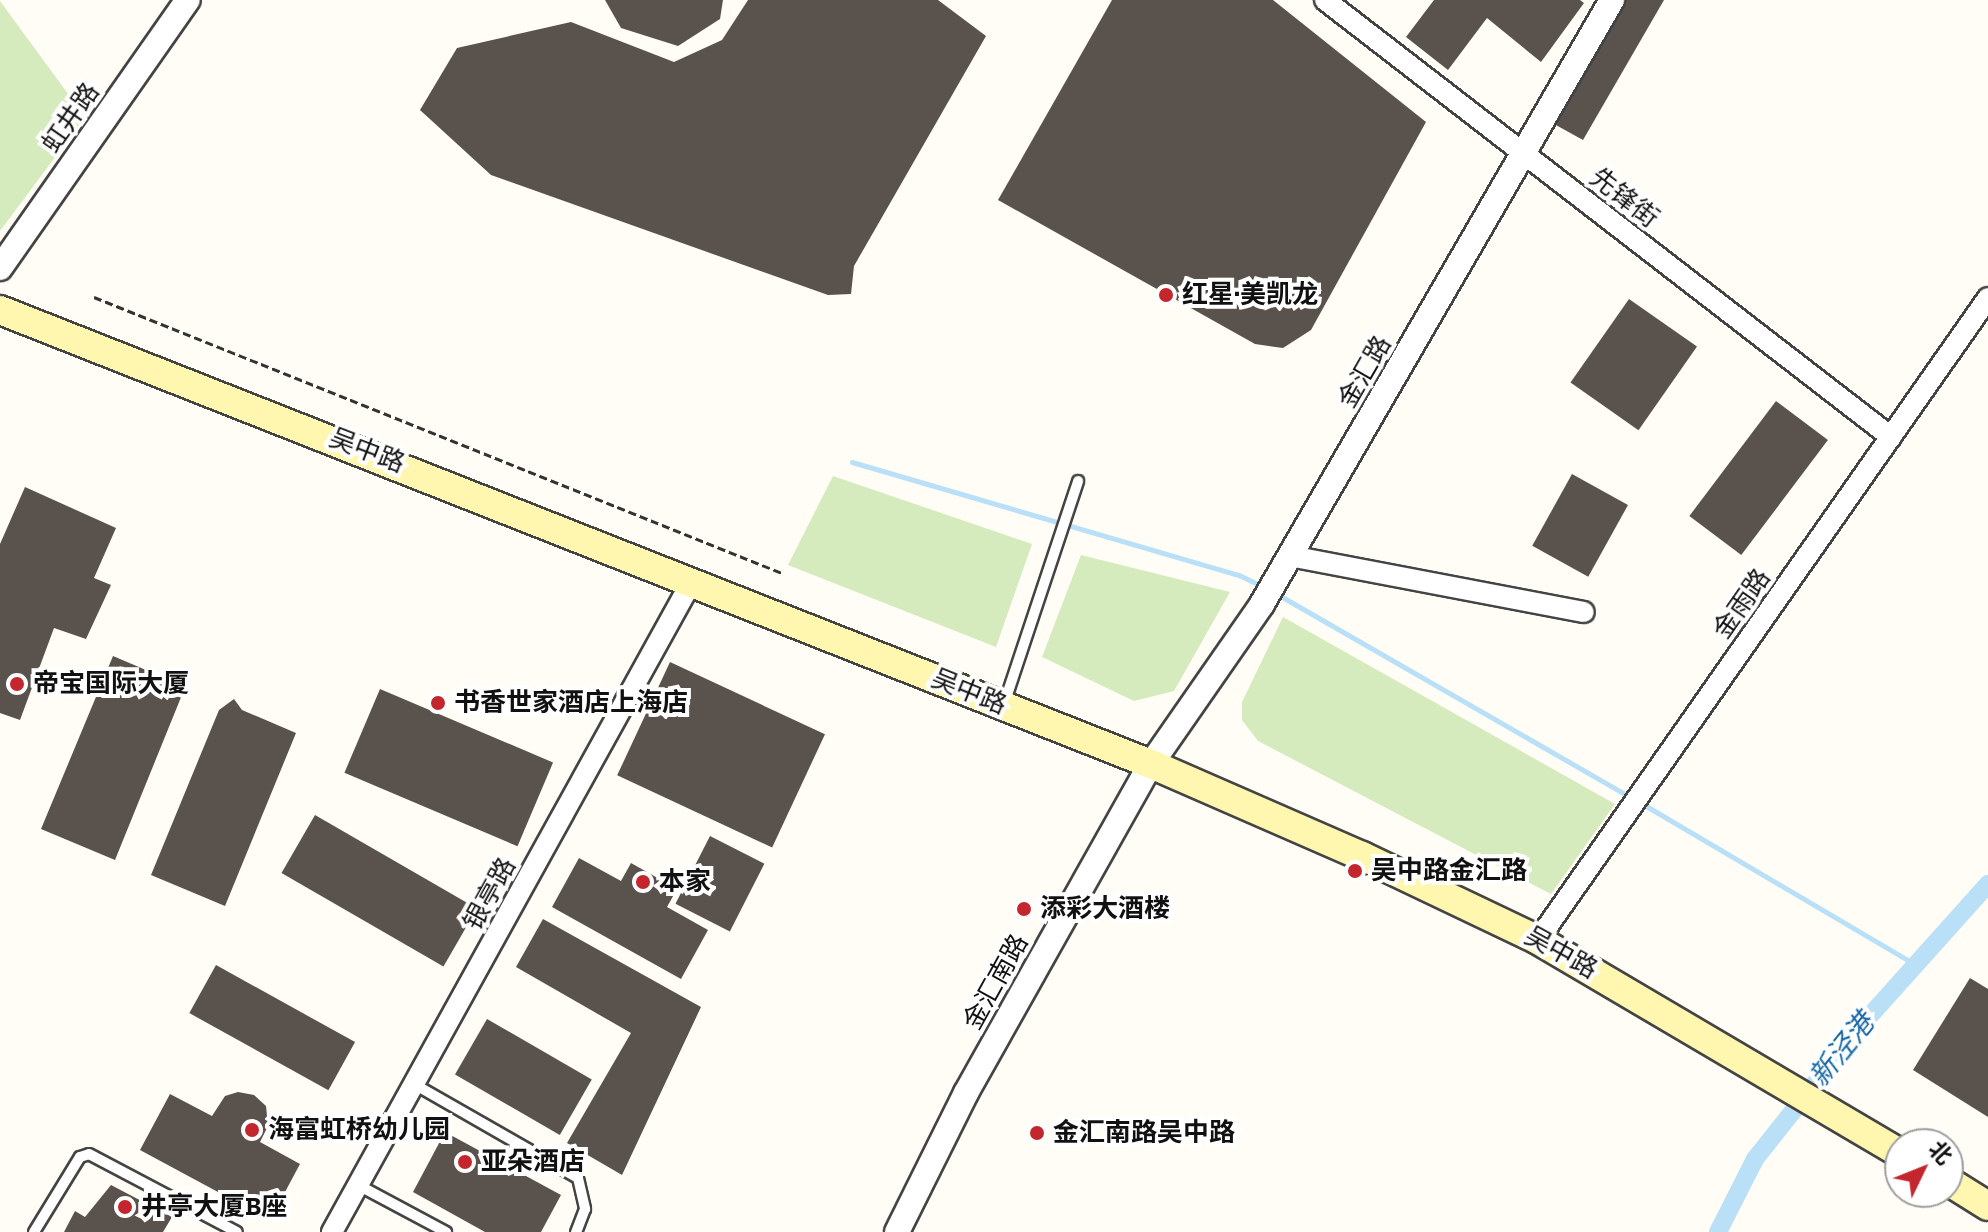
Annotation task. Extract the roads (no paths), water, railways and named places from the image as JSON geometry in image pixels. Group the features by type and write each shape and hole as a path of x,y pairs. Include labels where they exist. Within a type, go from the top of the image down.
{"main road":[{"name":"吴中路","path":"0,310 1151,764 1538,940 1884,1143"},
{"path":"1964,1191 1988,1206"}],"street":[{"name":"虹井路","path":"0,268 188,0"},
{"name":"先锋街","path":"1325,0 1891,437"},
{"name":"金汇路","path":"1151,764 1262,604 1612,0"},
{"name":"金雨路","path":"1538,940 1988,298"},
{"path":"1286,562 1584,612"},
{"name":"银亭路","path":"332,1232 692,581"},
{"name":"金汇南路","path":"897,1232 966,1093 1151,764"}],"lane":[{"path":"1004,706 1076,487"},
{"path":"414,1084 578,1178 585,1209 576,1232"},
{"path":"34,1232 80,1157 89,1154 237,1232"},
{"path":"358,1185 446,1232"}],"waterway":[{"path":"852,462 1239,575 1264,587"},
{"path":"1277,594 1632,798"},
{"path":"1641,803 1916,965"},
{"name":"新泾港","path":"1718,1232 1755,1159 1858,1029 1988,884"}],"place":[{"name":"红星·美凯龙","path":"1166,295"},
{"name":"帝宝国际大厦","path":"17,684"},
{"name":"书香世家酒店上海店","path":"438,703"},
{"name":"吴中路金汇路","path":"1355,871"},
{"name":"本家","path":"643,882"},
{"name":"添彩大酒楼","path":"1024,909"},
{"name":"海富虹桥幼儿园","path":"252,1130"},
{"name":"金汇南路吴中路","path":"1037,1133"},
{"name":"亚朵酒店","path":"465,1162"},
{"name":"井亭大厦B座","path":"125,1207"}]}
